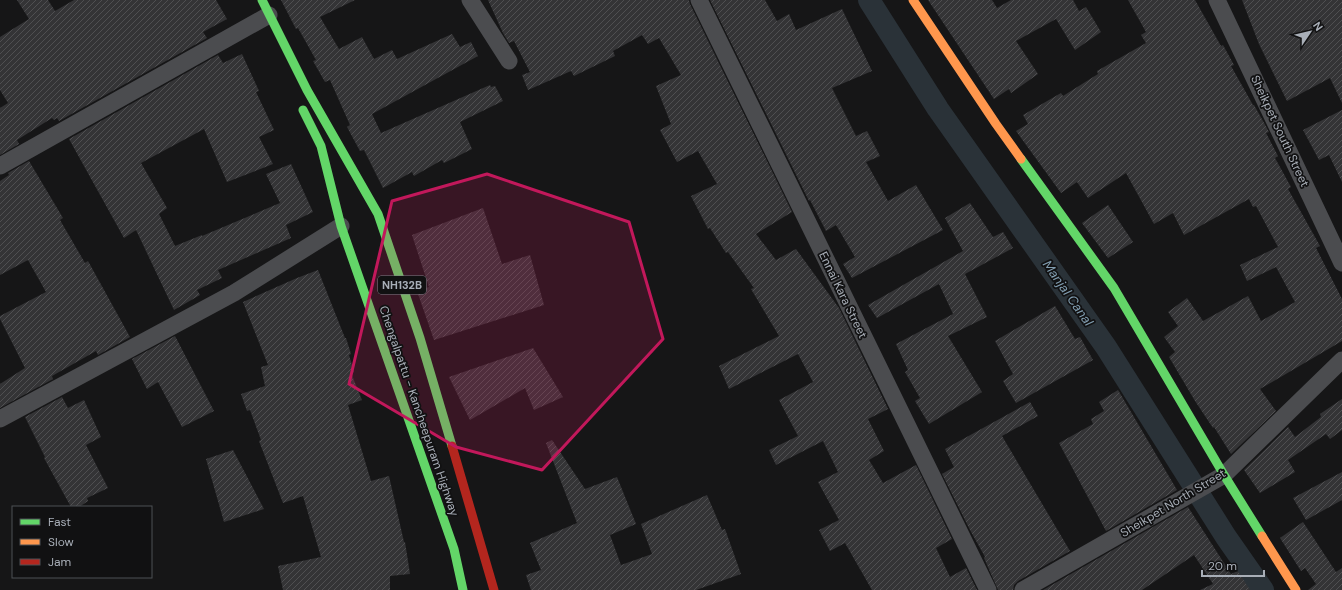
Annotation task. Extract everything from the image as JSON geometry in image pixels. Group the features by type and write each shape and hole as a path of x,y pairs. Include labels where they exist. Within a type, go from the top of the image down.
{"main road":[{"path":"913,0 996,124 1114,288 1223,476 1296,590"},
{"name":"NH132B","path":"260,16 308,90 378,214 420,338 494,590"},
{"name":"Chengalpattu - Kancheepuram Highway","path":"300,104 321,146 341,226 454,549 463,590"}],"street":[{"path":"470,0 509,61"},
{"name":"Ennai Kara Street","path":"699,0 988,590"},
{"name":"Sheikpet South Street","path":"1217,0 1342,263"},
{"path":"0,166 260,16"},
{"path":"0,419 234,293 341,226"},
{"name":"Sheikpet North Street","path":"1023,590 1223,476 1342,360"}],"highlighted area":[{"path":"487,174 629,222 663,339 542,470 456,447 349,384 392,201"}],"building":[{"path":"17,0 48,0 55,11 74,0 216,0 227,19 203,32 207,38 59,121 57,118 54,120 52,118 17,140 19,144 0,155 0,108 8,103 0,90 0,37 29,19"},
{"path":"281,0 355,0 320,17 339,49 362,37 374,59 392,50 397,59 452,34 460,47 471,42 478,56 372,114 381,133 490,85 491,87 495,86 503,101 460,122 472,149 444,163 442,160 414,176 412,172 383,188 364,150 360,151 347,127 350,125 330,80 325,82 313,61 316,60 298,28 296,29"},
{"path":"488,0 689,0 792,212 756,234 776,260 796,249 839,308 888,409 868,419 884,451 869,460 883,483 916,465 952,539 936,548 950,577 966,568 977,590 872,590 845,543 830,551 819,530 839,520 818,482 838,472 823,441 776,465 769,450 798,436 779,400 813,382 798,354 729,389 719,366 779,336 751,289 754,288 728,252 726,253 710,228 708,229 691,196 717,184 698,151 677,162 660,130 671,124 656,86 681,75 659,38 648,44 642,35 613,51 615,56 574,76 571,71 528,90 522,75 530,72 514,41 509,43 503,33"},
{"path":"710,0 765,0 777,21 789,14 796,30 842,9 872,71 832,88 856,136 867,131 880,156 866,162 888,201 916,185 943,230 852,278 843,264 855,257 836,225 826,231 810,200 809,201"},
{"path":"928,0 992,0 997,8 1011,0 1073,0 1079,11 1086,7 1101,32 1075,50 1056,19 1016,41 1038,74 1011,93 1009,89 994,99"},
{"path":"1128,0 1195,0 1221,46 1223,45 1234,65 1231,66 1269,132 1266,133 1278,156 1275,158 1291,187 1288,189 1320,246 1316,248 1342,299 1342,341 1260,389 1276,411 1231,454 1195,401 1169,357 1175,352 1164,337 1178,326 1168,312 1187,298 1203,321 1248,296 1261,321 1295,302 1276,267 1247,281 1240,265 1278,247 1256,206 1253,207 1249,199 1184,235 1173,213 1154,224 1126,173 1088,198 1077,182 1061,193 1016,131 1028,124 1023,115 1061,93 1063,96 1098,74 1097,71 1146,43 1141,35 1146,32"},
{"path":"1242,0 1342,0 1342,103 1330,78 1287,101 1259,44"},
{"path":"242,54 259,91 256,92 274,130 259,137 273,164 227,182 204,129 141,163 167,208 159,214 175,246 202,236 280,203 266,174 291,164 313,212 286,225 291,238 218,270 222,278 197,290 200,295 174,310 136,230 124,238 69,139 218,55 223,63"},
{"path":"1342,110 1342,182 1329,155 1319,160 1303,130"},
{"path":"29,161 63,218 60,220 85,263 88,261 130,337 98,355 96,351 52,376 53,379 0,408 0,384 25,368 0,319 0,316 46,292 28,260 0,275 0,181 9,175 8,173"},
{"path":"970,203 993,237 1003,232 1013,248 965,274 987,317 948,336 982,392 929,424 915,401 920,398 905,372 908,370 896,344 953,314 939,284 877,318 868,305 963,251 945,218"},
{"path":"1108,205 1133,242 1108,258 1082,223"},
{"path":"483,208 502,264 530,255 544,305 434,340 417,291 429,287 412,235"},
{"path":"318,270 351,354 349,355 354,372 351,373 362,400 348,405 371,481 389,476 405,542 410,574 390,576 390,590 283,590 278,566 321,557 303,496 283,503 259,441 261,440 250,410 247,411 241,394 265,386 261,367 268,365 243,302"},
{"path":"1055,306 1075,339 1080,337 1093,360 1016,403 1003,381 1013,374 995,341"},
{"path":"175,336 214,411 182,427 158,382 147,389 132,359"},
{"path":"533,348 563,397 534,410 525,388 470,420 449,377"},
{"path":"1118,390 1177,490 1106,531 1059,443 1093,424 1091,419 1104,411 1099,402"},
{"path":"62,397 68,408 84,400 101,437 86,445 108,488 87,498 88,501 80,506 70,506 44,458 45,457 25,417"},
{"path":"1342,399 1342,430 1330,439 1326,434 1288,460 1295,472 1260,493 1244,470 1288,427 1295,437 1321,417 1320,414"},
{"path":"1030,402 1038,416 1002,436 1070,551 1018,581 1014,585 1013,590 998,590 984,558 985,557 942,474 954,467 945,449"},
{"path":"552,440 585,489 617,477 636,524 610,535 621,565 652,554 641,524 707,495 722,530 725,529 741,574 696,590 531,590 526,575 541,570 530,543 577,523 546,443"},
{"path":"233,450 264,509 224,522 206,459"},
{"path":"1342,472 1342,500 1306,520 1293,498"},
{"path":"1188,507 1231,574 1238,571 1250,590 1200,590 1213,584 1194,555 1142,590 1043,590"},
{"path":"1303,522 1336,572 1342,568 1342,590 1308,590 1316,584 1305,568 1301,571 1280,538"}],"waterway":[{"name":"Manjal Canal","path":"869,0 938,109 1106,347 1226,537 1263,590"}],"traffic: fast":[{"path":"262,0 307,90 378,214 420,338 452,446"},
{"path":"303,110 321,146 341,226 454,549 463,590"},
{"path":"1021,159 1114,288 1224,475 1262,536"}],"traffic: slow":[{"path":"913,0 1021,159"},
{"path":"1262,536 1296,590"}],"traffic: jam":[{"path":"452,446 494,590"}]}
